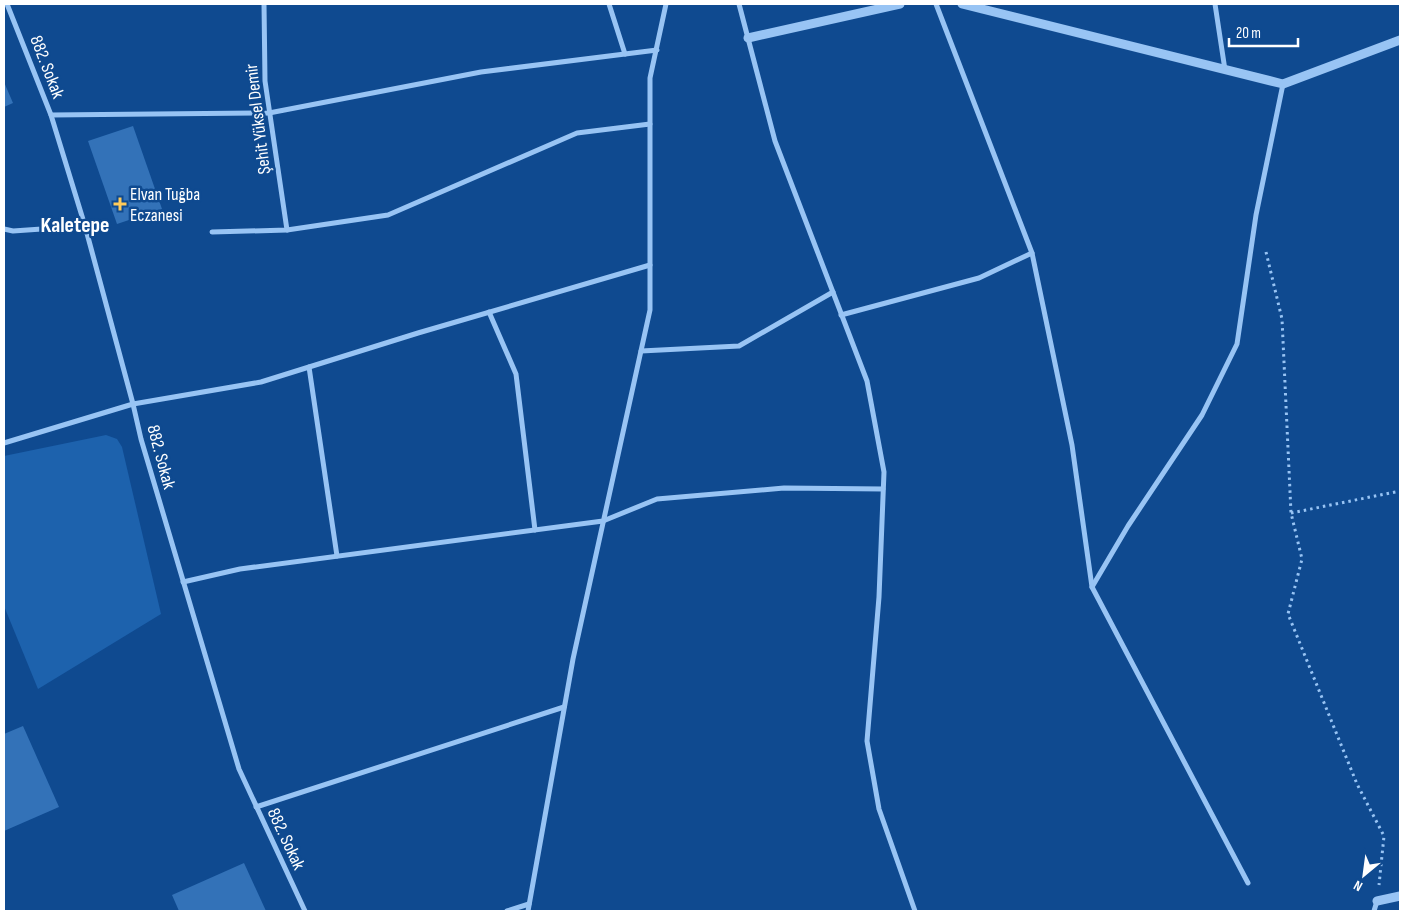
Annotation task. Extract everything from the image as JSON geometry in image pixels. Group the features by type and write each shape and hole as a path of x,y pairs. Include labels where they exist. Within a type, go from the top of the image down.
{"street":[{"name":"882. Sokak","path":"7,4 51,115 85,226 133,404 140,439 238,769 305,911"},
{"name":"Şehit Yüksel Demir","path":"264,4 264,81 287,230"},
{"path":"609,4 625,54"},
{"path":"528,911 564,707 650,310 650,78 666,4"},
{"path":"739,4 775,141 866,381 884,472 878,597 866,741 879,809 915,911"},
{"path":"748,38 900,4"},
{"path":"936,4 1032,253 1072,445 1092,588 1248,883"},
{"path":"962,4 1283,84 1400,40"},
{"path":"1215,4 1225,70"},
{"path":"51,115 269,113 482,72 656,50"},
{"path":"1092,588 1128,526 1202,416 1236,344 1256,215 1283,84"},
{"path":"212,232 287,230 388,215 577,133 650,124"},
{"path":"4,229 13,232 85,226"},
{"path":"842,315 980,278 1032,253"},
{"path":"4,443 133,404 261,382 650,265"},
{"path":"641,351 739,346 832,292"},
{"path":"489,312 516,374 535,530"},
{"path":"309,367 337,556"},
{"path":"183,582 240,569 603,521 657,499 784,488 883,489"},
{"path":"256,807 564,707"},
{"path":"1374,911 1377,901 1400,896"},
{"path":"508,911 529,904"}],"path":[{"path":"1264,243 1282,319 1291,514 1302,559 1288,614 1357,784 1384,836 1377,901"},
{"path":"1291,514 1400,491"}],"shaded area":[{"path":"106,435 117,439 122,447 161,614 38,689 4,606 4,456"}],"building":[{"path":"4,82 13,103 4,107"},
{"path":"133,126 162,209 117,224 88,141"},
{"path":"23,726 59,807 4,831 4,734"},
{"path":"244,863 266,911 179,911 172,895"}],"place":[{"name":"Elvan Tuğba Eczanesi","path":"120,204"}],"district":[{"name":"Kaletepe","path":"75,225"}]}
